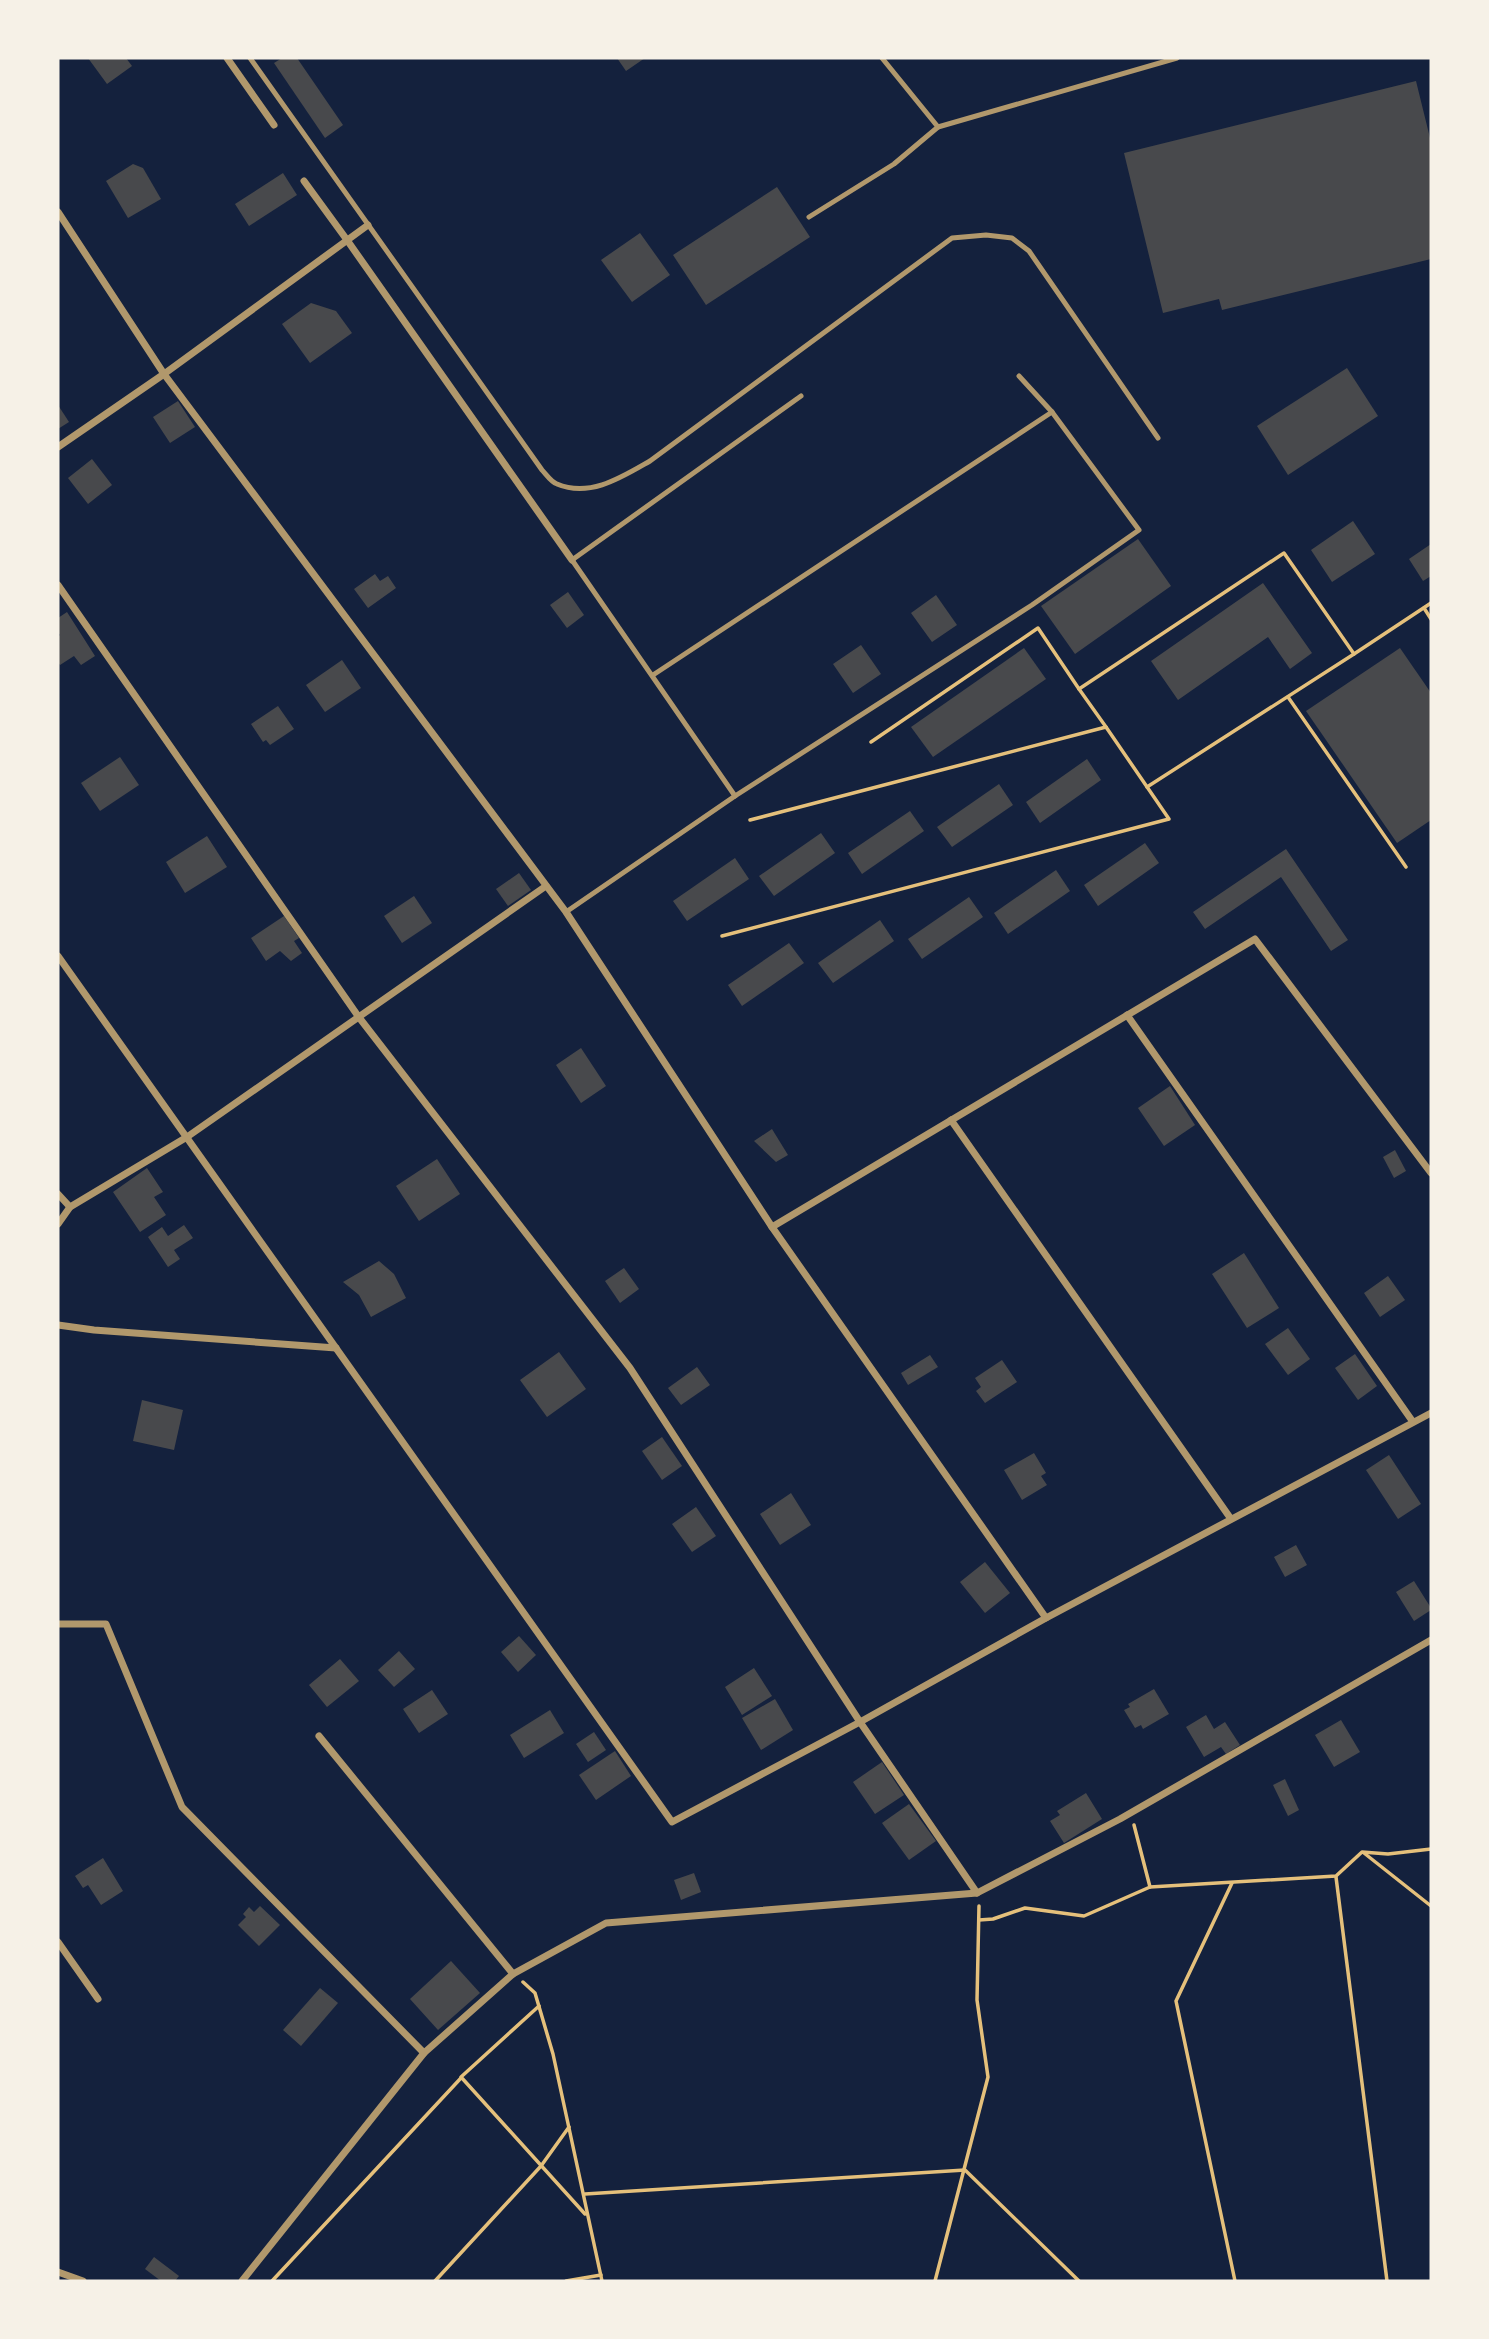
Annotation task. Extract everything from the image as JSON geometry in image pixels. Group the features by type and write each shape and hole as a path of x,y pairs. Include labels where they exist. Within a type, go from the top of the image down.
{"street":[{"path":"227,58 274,125"},
{"path":"304,181 572,560"},
{"path":"58,212 164,374 566,912 772,1227 1046,1618"},
{"path":"58,447 164,374 368,225"},
{"path":"58,585 358,1016 630,1368 860,1722 977,1893"},
{"path":"58,1224 70,1208 187,1137 546,886"},
{"path":"772,1227 1255,939 1431,1173"},
{"path":"58,956 672,1822 860,1722 1046,1618 1431,1413"},
{"path":"1127,1015 1413,1422"},
{"path":"951,1120 1231,1519"},
{"path":"58,1194 70,1208"},
{"path":"58,1325 336,1348"},
{"path":"58,1624 106,1624 182,1807 424,2053"},
{"path":"242,2281 424,2053 513,1974 606,1923 977,1893 1131,1813 1431,1640"},
{"path":"319,1737 513,1974"},
{"path":"58,1942 99,1999"},
{"path":"58,2272 83,2281"}],"lane":[{"path":"250,58 555,484 576,488 610,484 650,461 952,238 986,235 1012,238 1029,251 1158,438"},
{"path":"882,58 938,127"},
{"path":"809,217 894,164 938,127 1177,58"},
{"path":"566,912 735,796 1032,605 1139,530 1052,412 1019,376"},
{"path":"735,796 572,560 801,396"},
{"path":"653,675 1052,412"}],"path":[{"path":"1079,689 1284,553 1354,654"},
{"path":"1147,788 1431,604"},
{"path":"1424,608 1431,619"},
{"path":"722,936 1169,819 1038,628 871,742"},
{"path":"1288,697 1406,867"},
{"path":"750,820 1106,727"},
{"path":"1131,1813 1150,1887"},
{"path":"935,2281 988,2077 977,2000 979,1920 993,1919 1025,1908 1084,1916 1150,1887 1336,1876 1362,1852 1388,1854 1431,1849"},
{"path":"1362,1852 1431,1906"},
{"path":"1336,1876 1387,2281"},
{"path":"1232,1883 1177,2001 1235,2281"},
{"path":"513,1974 535,1993 553,2054 602,2281"},
{"path":"272,2281 461,2077 539,2006"},
{"path":"461,2077 587,2216"},
{"path":"435,2281 541,2166 570,2127"},
{"path":"585,2194 965,2170 1079,2281"},
{"path":"566,2281 601,2276"}],"building":[{"path":"88,58 126,58 132,66 107,84"},
{"path":"282,58 297,58 343,125 325,138 274,63"},
{"path":"617,58 645,58 626,71"},
{"path":"1416,81 1431,142 1431,259 1222,310 1219,299 1163,313 1124,153"},
{"path":"133,164 143,168 161,199 128,218 106,181"},
{"path":"283,173 297,195 249,226 235,204"},
{"path":"777,187 810,237 706,305 673,255"},
{"path":"640,233 670,275 632,302 601,260"},
{"path":"311,303 336,311 352,333 310,363 282,324"},
{"path":"1347,368 1378,416 1288,475 1257,426"},
{"path":"178,401 195,427 170,443 153,417"},
{"path":"58,405 69,422 58,429"},
{"path":"92,459 112,485 88,504 68,478"},
{"path":"1353,521 1375,554 1332,582 1311,550"},
{"path":"1138,539 1171,586 1075,654 1041,606"},
{"path":"1431,544 1431,576 1423,581 1409,559"},
{"path":"375,574 380,581 388,576 396,588 368,608 354,589"},
{"path":"1263,583 1312,653 1290,669 1268,637 1178,700 1151,661"},
{"path":"568,592 584,615 567,628 550,605"},
{"path":"936,595 957,625 932,642 911,613"},
{"path":"67,612 95,656 81,665 74,656 60,665 58,662 58,618"},
{"path":"861,645 881,674 853,693 833,664"},
{"path":"1024,648 1046,679 933,757 911,727"},
{"path":"1400,648 1431,693 1431,820 1397,843 1306,711"},
{"path":"342,660 361,688 325,712 306,685"},
{"path":"278,706 294,729 270,745 266,740 263,742 251,724"},
{"path":"120,757 139,785 100,811 81,783"},
{"path":"1087,759 1101,780 1040,823 1026,802"},
{"path":"999,784 1013,805 952,847 937,827"},
{"path":"910,811 924,831 862,874 848,853"},
{"path":"821,833 835,853 774,896 759,876"},
{"path":"207,836 227,867 185,893 166,862"},
{"path":"1145,843 1159,863 1098,906 1084,885"},
{"path":"1286,849 1348,940 1331,951 1281,877 1205,929 1193,912"},
{"path":"735,858 749,879 687,921 673,901"},
{"path":"1056,870 1070,891 1008,934 994,913"},
{"path":"519,873 531,890 508,906 496,889"},
{"path":"414,896 432,923 402,943 384,916"},
{"path":"969,897 983,917 922,959 908,939"},
{"path":"284,916 299,938 294,941 302,953 291,961 280,951 266,961 251,938"},
{"path":"880,920 894,941 833,983 818,963"},
{"path":"789,943 804,963 742,1006 728,985"},
{"path":"581,1048 606,1086 581,1103 556,1065"},
{"path":"1170,1086 1195,1125 1164,1146 1138,1108"},
{"path":"772,1129 788,1155 776,1162 754,1141"},
{"path":"1395,1150 1406,1171 1394,1178 1383,1157"},
{"path":"437,1159 460,1194 419,1221 396,1186"},
{"path":"147,1168 163,1192 154,1197 166,1215 140,1232 113,1192"},
{"path":"184,1225 193,1238 174,1250 180,1259 168,1267 148,1237 162,1227 168,1236"},
{"path":"1244,1253 1279,1308 1247,1328 1212,1274"},
{"path":"379,1261 394,1274 406,1298 371,1317 359,1295 343,1282"},
{"path":"624,1268 639,1289 620,1303 605,1281"},
{"path":"1388,1276 1405,1300 1380,1317 1364,1293"},
{"path":"1288,1328 1310,1359 1288,1375 1265,1344"},
{"path":"559,1352 586,1389 547,1417 520,1380"},
{"path":"1355,1354 1377,1386 1358,1400 1335,1368"},
{"path":"930,1355 938,1367 908,1385 901,1373"},
{"path":"1002,1360 1017,1382 985,1403 976,1391 981,1387 975,1378"},
{"path":"697,1367 710,1385 681,1405 668,1388"},
{"path":"142,1400 183,1410 174,1450 133,1441"},
{"path":"662,1437 682,1466 662,1480 642,1451"},
{"path":"1034,1453 1046,1473 1041,1476 1047,1485 1022,1500 1004,1470"},
{"path":"1389,1455 1421,1504 1398,1519 1366,1470"},
{"path":"791,1493 811,1525 780,1545 760,1514"},
{"path":"696,1507 716,1536 692,1552 672,1524"},
{"path":"1296,1545 1307,1565 1285,1577 1274,1557"},
{"path":"985,1562 1010,1593 985,1613 960,1582"},
{"path":"1414,1581 1431,1610 1414,1621 1396,1592"},
{"path":"519,1636 536,1655 518,1672 501,1652"},
{"path":"399,1651 415,1669 394,1687 378,1670"},
{"path":"340,1659 359,1681 327,1707 309,1685"},
{"path":"754,1668 772,1696 742,1715 725,1687"},
{"path":"1154,1689 1169,1714 1143,1729 1141,1725 1135,1728 1124,1710 1130,1707 1128,1704"},
{"path":"432,1690 448,1714 419,1733 403,1709"},
{"path":"775,1699 793,1730 761,1750 742,1718"},
{"path":"550,1710 564,1733 524,1758 510,1735"},
{"path":"1206,1715 1214,1729 1225,1722 1240,1745 1226,1754 1221,1747 1204,1757 1186,1727"},
{"path":"1341,1720 1360,1752 1334,1767 1315,1735"},
{"path":"594,1732 606,1750 588,1762 576,1744"},
{"path":"615,1751 631,1776 596,1800 579,1775"},
{"path":"882,1762 904,1795 875,1814 853,1782"},
{"path":"1285,1779 1299,1810 1288,1816 1273,1785"},
{"path":"1086,1793 1102,1819 1064,1843 1050,1821 1060,1815 1057,1811"},
{"path":"909,1804 936,1841 909,1860 882,1823"},
{"path":"103,1858 123,1891 101,1905 88,1885 83,1888 75,1876"},
{"path":"694,1873 701,1892 681,1900 674,1880"},
{"path":"260,1906 280,1925 259,1946 238,1925 246,1917 243,1914 249,1907 254,1912"},
{"path":"451,1961 480,1993 438,2030 410,1999"},
{"path":"320,1988 338,2003 301,2046 283,2030"},
{"path":"154,2257 179,2276 175,2281 161,2281 145,2269"}]}
